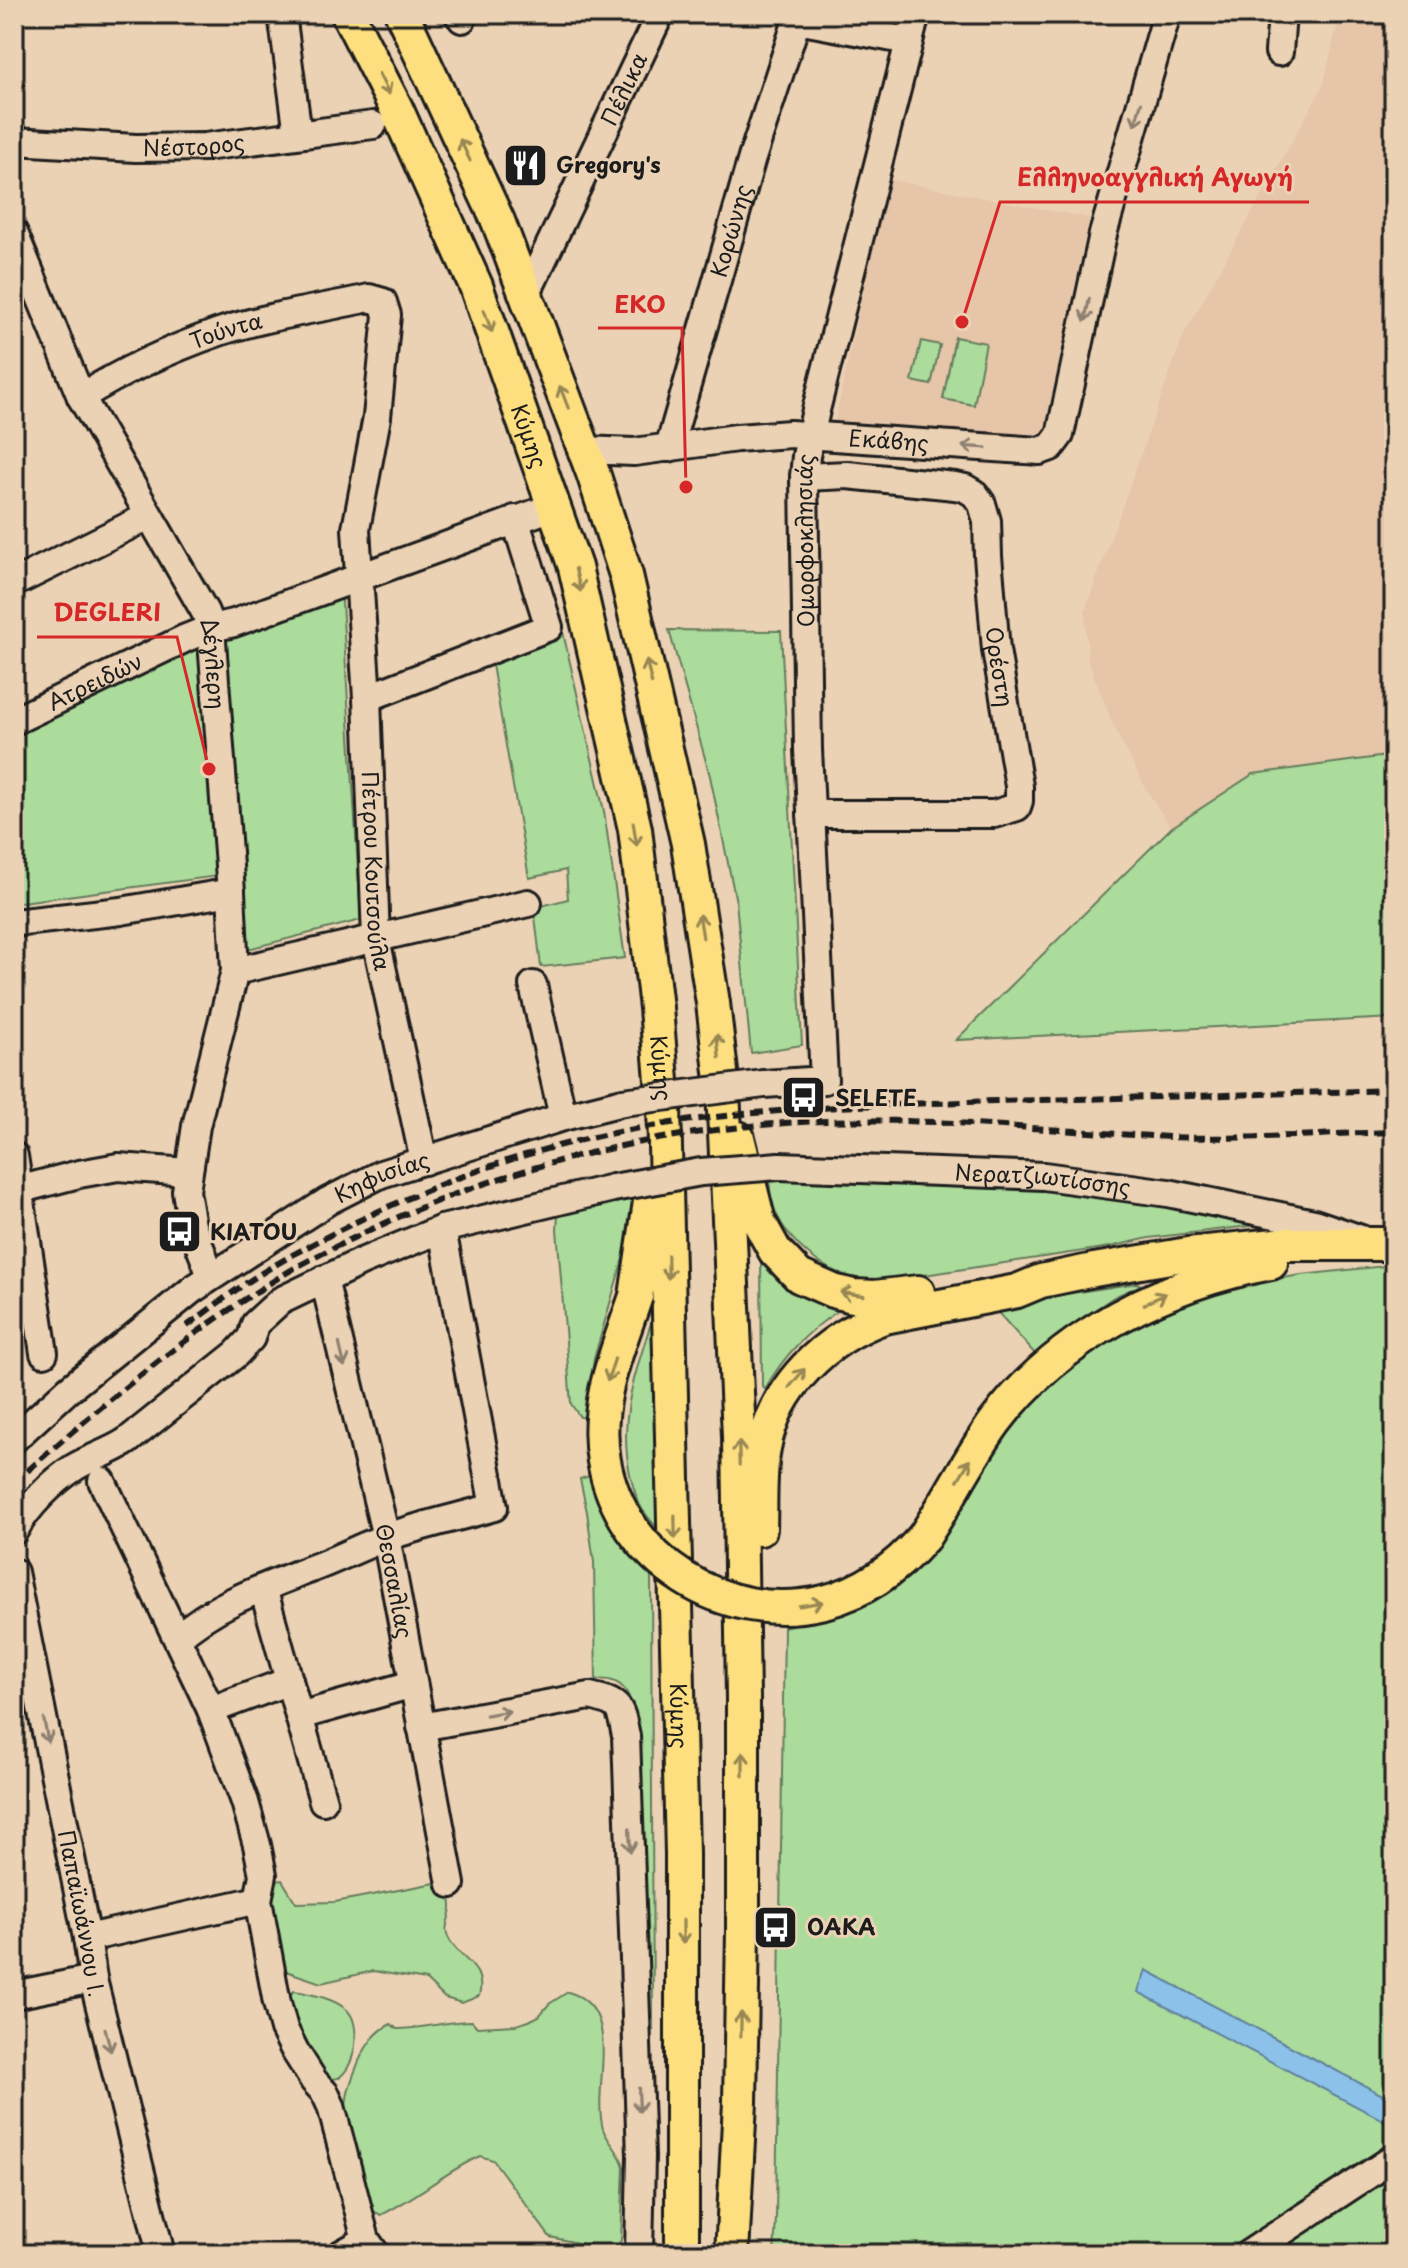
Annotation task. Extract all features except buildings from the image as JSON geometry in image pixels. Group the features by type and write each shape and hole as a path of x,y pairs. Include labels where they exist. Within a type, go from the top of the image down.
{"main road":[{"name":"Κύμης","path":"348,14 396,108 476,286 555,506 575,567 635,829 664,1105 682,1854 682,2254"},
{"name":"Κύμης","path":"402,14 498,221 584,450 626,575 688,844 713,1003 723,1089 739,1436 743,1698 740,2102 732,2254"},
{"path":"409,14 418,47"},
{"path":"723,1089 759,1222 775,1251 799,1276 833,1291 875,1297 1014,1279 1041,1281"},
{"path":"664,1105 636,1296 605,1391 602,1443 608,1478 621,1511 656,1558 707,1592 745,1604 785,1607 825,1602 862,1588 896,1566 924,1537 995,1422 1027,1387 1085,1338 1133,1310 1203,1279 1340,1244"},
{"name":"Νερατζιωτίσσης","path":"1041,1281 1188,1254 1285,1244 1385,1244"},
{"path":"743,1698 759,1594 764,1450 774,1417 788,1389 828,1347 870,1322 1017,1291 1041,1281"},
{"name":"Κύμης","path":"740,2102 749,2163 751,2254"},
{"name":"Κύμης","path":"662,2254 664,2228 683,2177"}],"street":[{"path":"282,14 298,134"},
{"name":"Πέλικα","path":"526,295 660,14"},
{"name":"Ομορφοκλησιάς","path":"824,1080 811,814 804,477 820,395 916,14"},
{"path":"1279,52 1282,14"},
{"path":"798,17 909,41"},
{"name":"Κορώνης","path":"669,448 752,158 798,17"},
{"name":"Εκάβης","path":"584,450 634,452 790,434 998,449 1040,451 1051,447 1060,435 1103,234 1163,27"},
{"name":"Νέστορος","path":"14,141 136,148 205,147 373,125"},
{"name":"Δέγλερη","path":"14,233 81,397 205,612 211,628 235,971 196,1126 186,1191 192,1226 211,1276"},
{"name":"Τούντα","path":"81,397 111,378 222,331 369,298 383,302"},
{"name":"Πέτρου Κουτσούλα","path":"383,302 387,315 377,417 356,529 358,577 367,698 376,939 424,1161"},
{"name":"Ορέστη","path":"804,477 847,475 955,486 975,494 982,504 987,521 996,650 1019,786 1017,807 994,814 811,814"},
{"name":"Ατρειδών","path":"14,721 211,628 234,623 555,506"},
{"path":"14,583 149,516"},
{"path":"367,698 549,627 515,519"},
{"path":"14,923 121,911 231,892"},
{"path":"235,971 528,903"},
{"path":"533,985 563,1117"},
{"name":"Κηφισίας","path":"14,1439 69,1389 211,1276 328,1201 381,1174 563,1117 623,1102 764,1084 824,1080"},
{"path":"14,1156 22,1276 44,1353"},
{"name":"Νερατζιωτίσσης","path":"442,1229 613,1188 701,1172 779,1166 1060,1178 1182,1196 1314,1223 1385,1244"},
{"path":"17,1190 118,1167 188,1172"},
{"path":"14,1531 32,1505 76,1466 127,1441 236,1354 251,1338 255,1324 280,1301 442,1229 494,1507 386,1537 218,1608 177,1638"},
{"name":"Θεσσαλίας","path":"324,1279 386,1537 451,1884"},
{"path":"102,1481 211,1710 245,1802 263,1875 258,1900 284,2029 331,2106 371,2247 341,2254"},
{"name":"Παπαϊωάννου Ι.","path":"14,1572 93,1979 161,2254"},
{"path":"263,1588 323,1801"},
{"path":"211,1710 289,1681"},
{"path":"299,1716 413,1684"},
{"path":"421,1727 590,1696 612,1701 622,1713 626,1736 641,2156 639,2254"},
{"path":"87,1938 258,1900"},
{"path":"14,1995 93,1979"},
{"path":"1248,2254 1394,2158"}],"shaded area":[{"path":"1340,14 1394,14 1394,1017 956,1040 1171,828 1116,732 1088,661 1085,611 1183,336 1323,86"},
{"path":"887,179 1089,218 1043,434 834,427"}],"green space":[{"path":"955,337 986,343 974,405 943,399"},
{"path":"921,341 940,345 931,385 912,381"},
{"path":"341,585 361,920 244,950 224,629"},
{"path":"562,628 604,811 625,958 541,967 534,908 568,899 566,870 529,878 491,659"},
{"path":"669,630 781,631 802,1045 751,1053 736,902 710,776"},
{"path":"201,642 218,876 14,903 14,728"},
{"path":"1394,755 1394,1018 956,1040 1171,828 1253,774"},
{"path":"769,1178 1053,1191 1148,1200 1258,1225 1149,1238 1110,1247 878,1282 830,1269 799,1246 777,1214 771,1200"},
{"path":"633,1197 626,1248 594,1359 585,1417 580,1417 571,1404 558,1216 570,1207"},
{"path":"761,1257 839,1310 797,1345 765,1389 762,1386"},
{"path":"1394,1265 1394,2254 774,2254 784,1627 856,1609 913,1564 1018,1414 1073,1360 1148,1316 1224,1288 1301,1275"},
{"path":"1137,1283 1141,1285 1114,1297 1035,1354 995,1309 1066,1294"},
{"path":"655,1310 658,1529 642,1509 635,1492 626,1431 631,1390"},
{"path":"589,1476 613,1529 651,1574 653,2030 647,2029 633,1709 625,1690 616,1682 596,1680 594,1562 580,1479"},
{"path":"282,1880 296,1903 335,1902 446,1881 451,1906 447,1933 453,1945 476,1970 479,1996 462,2003 445,1998 426,1980 373,1971 321,1983 283,1970 267,1883"},
{"path":"294,1991 336,2002 352,2017 355,2035 353,2056 338,2078 326,2081 304,2056 285,1999"},
{"path":"568,1992 586,2001 596,2014 601,2031 600,2112 603,2129 624,2167 621,2240 615,2251 550,2237 493,2160 480,2156 381,2215 367,2208 350,2147 346,2109 359,2061 376,2035 391,2024 397,2029 472,2021 477,2027 516,2025 539,2016 549,2004"}],"water":[{"path":"1146,1970 1394,2101 1394,2117 1390,2124 1138,1992"}],"railway":[{"path":"187,1326 275,1265 395,1204 521,1156 608,1134 704,1118 851,1106 1394,1090"},
{"path":"14,1483 175,1349 289,1271 420,1208 573,1157 625,1145 731,1128 833,1121 978,1124 1199,1138 1394,1132"}],"place":[{"name":"Gregory's","path":"525,165"},
{"name":"Ελληνοαγγλική Αγωγή","path":"962,322"},
{"name":"EKO","path":"686,487"},
{"name":"DEGLERI","path":"209,769"},
{"name":"SELETE","path":"804,1098"},
{"name":"KIATOU","path":"179,1232"},
{"name":"ΟΑΚΑ","path":"776,1927"}]}
